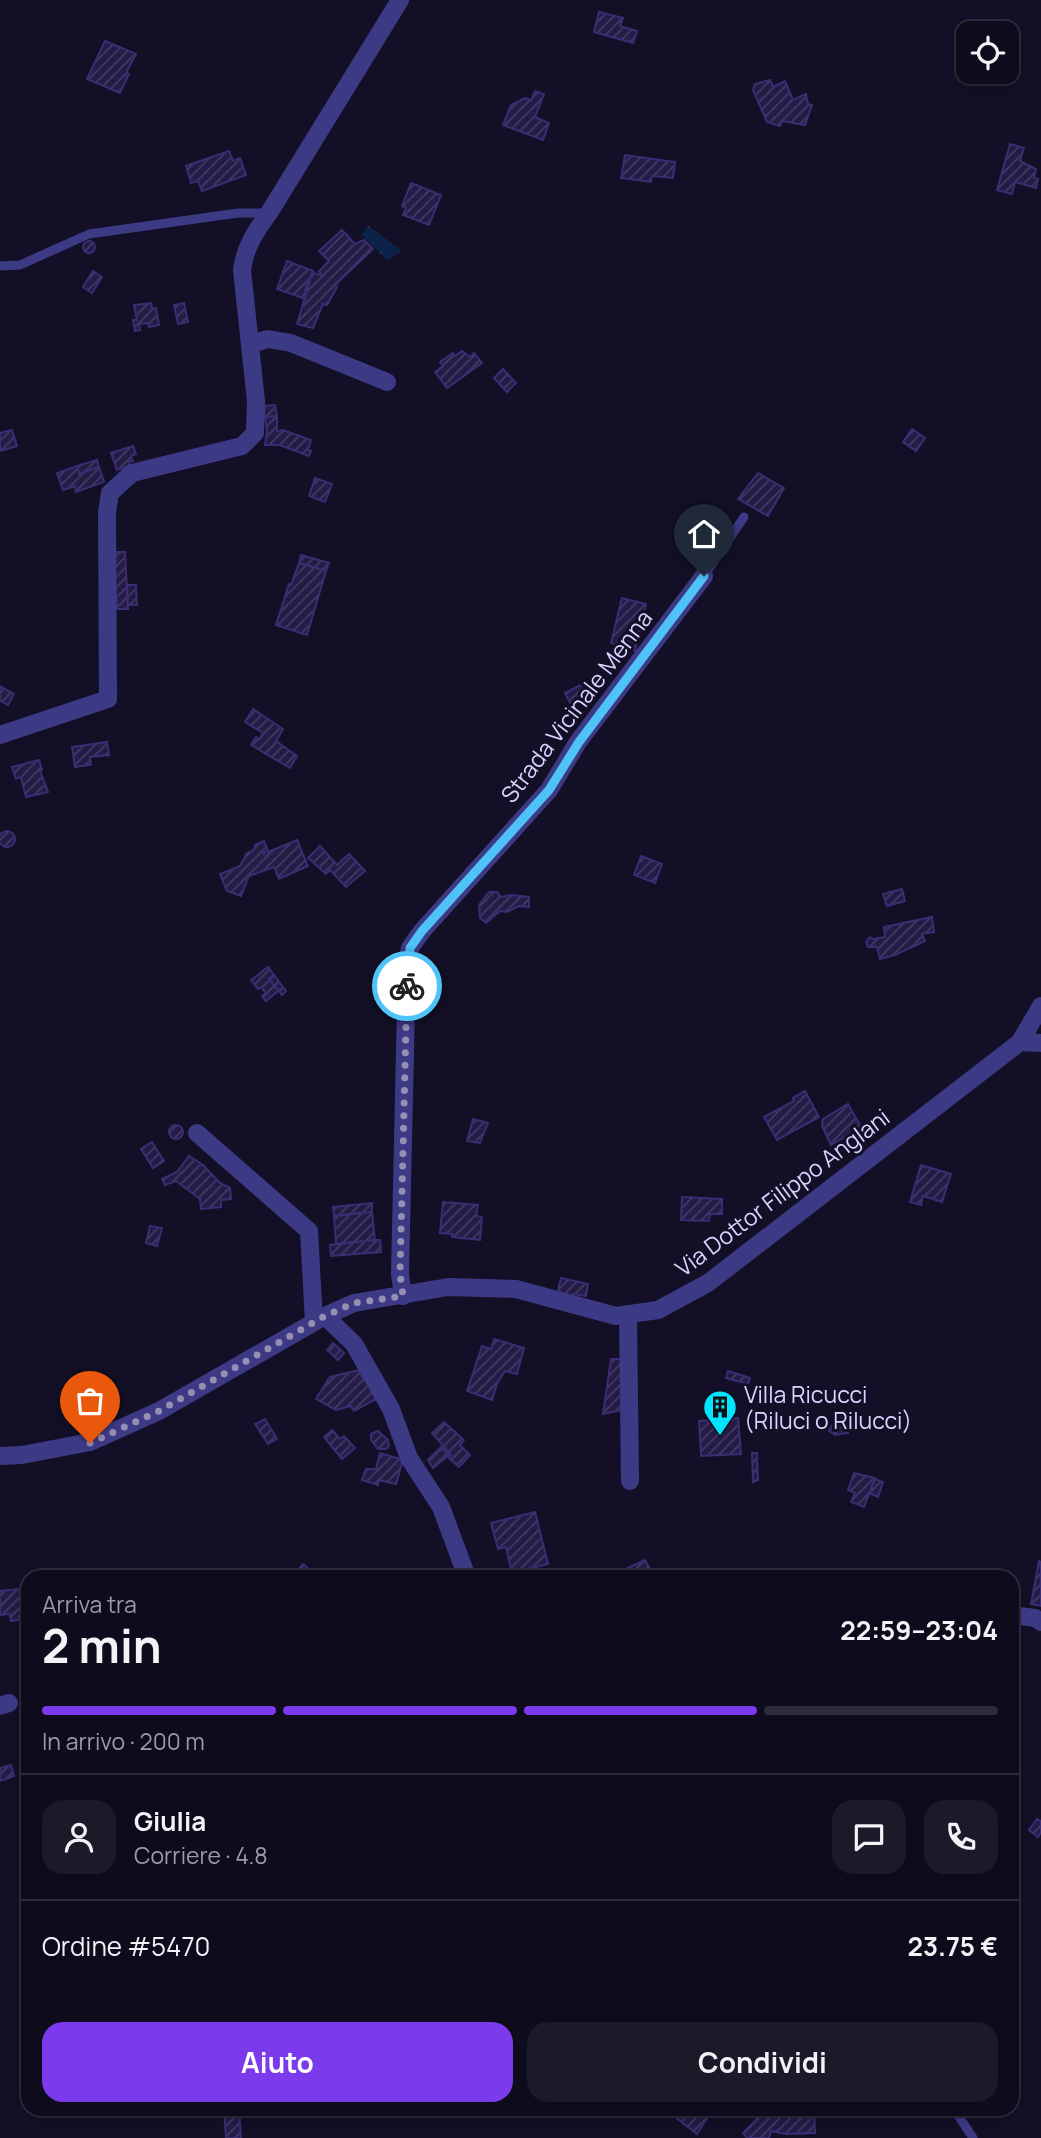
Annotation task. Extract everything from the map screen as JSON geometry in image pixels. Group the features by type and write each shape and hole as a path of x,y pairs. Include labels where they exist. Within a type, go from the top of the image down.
{"street":[{"path":"0,734 108,699 107,512 110,493 132,473 242,446 256,433 256,401 243,261 252,236 269,213 400,0"},
{"path":"250,344 268,339 291,343 387,382"},
{"name":"Strada Vicinale Menna","path":"403,1296 400,1274 410,948 422,931 549,790 608,701 704,576"},
{"path":"1041,1006 1020,1042 1041,1044"},
{"name":"Via Dottor Filippo Anglani","path":"0,1455 22,1455 90,1443 159,1411 320,1319 354,1303 449,1287 516,1289 616,1316 658,1310 708,1283 1020,1042"},
{"path":"197,1133 309,1231 320,1319 354,1344 391,1409 409,1458 441,1507 464,1570"},
{"path":"628,1314 630,1481"},
{"path":"1019,1616 1035,1618 1041,1622"}],"lane":[{"path":"0,266 20,265 89,234 238,213 269,213"},
{"path":"704,576 744,517"},
{"path":"959,2116 973,2138"}],"water":[{"path":"369,226 402,251 387,260 361,234"}],"building":[{"path":"599,12 623,18 620,26 637,31 633,43 594,32"},
{"path":"105,41 136,54 120,93 87,79"},
{"path":"770,80 773,87 785,81 793,100 806,94 808,104 812,105 805,125 782,121 780,126 767,122 753,90 755,84"},
{"path":"535,91 544,94 535,117 549,123 543,140 503,125 511,105 525,98 531,100"},
{"path":"1010,144 1024,148 1020,161 1036,169 1036,188 1015,182 1012,194 997,190"},
{"path":"229,151 233,161 240,158 246,175 202,191 198,181 191,183 186,166"},
{"path":"625,155 675,162 673,178 652,176 651,182 621,178"},
{"path":"411,183 441,195 429,225 403,215 406,208 402,206"},
{"path":"342,230 355,244 364,240 373,249 335,285 337,287 327,305 323,304 313,328 297,324 312,273 322,275 319,271 329,261 319,251"},
{"path":"84,242 94,242 94,252 84,252"},
{"path":"287,261 313,271 305,290 305,299 277,289"},
{"path":"93,271 102,277 92,293 83,287"},
{"path":"151,303 152,309 156,308 159,325 149,327 148,323 139,324 140,330 135,331 133,320 137,320 134,305"},
{"path":"184,303 188,322 178,324 174,305"},
{"path":"462,351 470,357 474,353 482,363 447,388 435,372 443,366 440,362 453,353 455,356"},
{"path":"503,369 516,383 507,392 494,378"},
{"path":"275,405 277,416 265,417 264,406"},
{"path":"277,416 277,431 283,430 311,440 309,456 280,445 265,445 265,417"},
{"path":"912,429 925,438 916,451 903,442"},
{"path":"12,430 17,446 0,451 0,433"},
{"path":"133,446 136,454 131,456 133,461 129,462 130,466 117,470 111,453"},
{"path":"97,460 99,467 79,474 77,466"},
{"path":"77,466 79,474 99,467 104,482 76,492 75,486 63,490 57,473"},
{"path":"758,473 784,488 768,516 738,499"},
{"path":"315,478 332,484 325,502 309,496"},
{"path":"113,552 125,552 128,609 117,609"},
{"path":"301,555 329,563 326,571 299,563"},
{"path":"299,563 326,571 307,635 276,625"},
{"path":"127,585 136,585 137,605 128,605"},
{"path":"622,598 646,604 635,651 611,643"},
{"path":"583,684 587,694 570,703 565,693"},
{"path":"0,686 14,694 8,705 0,701"},
{"path":"253,709 283,729 276,741 297,756 290,768 251,745 256,737 259,739 263,733 245,722"},
{"path":"107,742 109,755 90,757 91,765 75,767 72,747"},
{"path":"39,760 48,792 26,797 21,777 16,779 12,767"},
{"path":"4,831 10,831 15,839 13,845 4,847 -1,842 -1,836"},
{"path":"297,840 308,866 279,879 274,867 249,876 241,896 227,891 220,874 240,866 255,845 264,841 268,851 262,853 268,856 268,852"},
{"path":"320,846 337,865 349,854 365,871 346,887 330,870 326,874 308,858"},
{"path":"641,856 662,864 655,883 634,875"},
{"path":"902,889 905,901 887,906 883,894"},
{"path":"489,892 497,892 501,897 529,897 529,907 519,906 507,912 500,911 486,923 480,918 479,905"},
{"path":"932,917 934,932 922,934 925,941 880,959 877,947 868,947 866,942 870,937 885,937 884,927"},
{"path":"268,967 274,975 269,979 278,991 266,1001 262,996 266,993 261,987 258,989 251,980"},
{"path":"274,975 286,991 282,995 269,979"},
{"path":"805,1091 819,1117 777,1140 764,1117 794,1101 793,1098"},
{"path":"848,1104 861,1127 831,1145 822,1126 823,1119"},
{"path":"473,1119 488,1123 480,1143 467,1141"},
{"path":"173,1125 179,1125 183,1132 179,1139 173,1139 169,1135 169,1129"},
{"path":"152,1142 164,1161 153,1168 141,1149"},
{"path":"189,1156 203,1165 220,1183 230,1188 231,1199 221,1200 221,1207 201,1209 200,1199 176,1181 165,1185 162,1179 177,1172"},
{"path":"921,1165 951,1174 942,1202 923,1196 921,1205 910,1202"},
{"path":"682,1197 722,1199 722,1214 710,1214 709,1221 681,1220"},
{"path":"443,1202 478,1205 476,1216 482,1217 480,1240 440,1233"},
{"path":"372,1203 372,1212 334,1216 333,1207"},
{"path":"372,1212 375,1240 336,1244 334,1216"},
{"path":"150,1226 162,1228 157,1246 146,1243"},
{"path":"380,1240 381,1252 331,1256 330,1245"},
{"path":"561,1278 588,1284 586,1296 573,1294 573,1299 558,1290"},
{"path":"494,1339 524,1348 517,1374 505,1371 492,1400 467,1391 482,1346 491,1349"},
{"path":"333,1343 344,1353 338,1360 327,1350"},
{"path":"611,1359 622,1359 622,1410 603,1414"},
{"path":"359,1370 363,1378 365,1376 376,1399 354,1411 351,1406 336,1410 316,1399 330,1377"},
{"path":"728,1371 750,1378 748,1384 726,1378"},
{"name":"Villa Ricucci (Riluci o Rilucci)","path":"738,1418 741,1454 701,1456 699,1421"},
{"path":"846,1418 848,1433 835,1435 829,1431 834,1422"},
{"path":"265,1419 277,1439 268,1444 255,1424"},
{"path":"444,1422 464,1440 460,1445 470,1455 459,1467 449,1458 451,1455 432,1433"},
{"path":"332,1430 340,1439 344,1436 355,1448 342,1459 324,1437"},
{"path":"378,1431 388,1440 389,1446 386,1449 378,1449 371,1440 371,1434"},
{"path":"441,1447 449,1455 433,1468 428,1460"},
{"path":"380,1453 403,1460 396,1484 379,1480 378,1485 362,1480 366,1469 376,1469"},
{"path":"752,1453 757,1453 758,1480 753,1482"},
{"path":"854,1473 875,1478 864,1507 851,1502 855,1493 848,1490"},
{"path":"875,1479 883,1482 878,1497 869,1493"},
{"path":"535,1512 548,1564 511,1570 506,1547 498,1549 491,1523"},
{"path":"645,1560 650,1570 623,1570"},
{"path":"1039,1561 1041,1562 1041,1606 1031,1604"},
{"path":"303,1564 310,1570 298,1570"},
{"path":"21,1589 20,1620 11,1621 10,1614 0,1615 0,1591"},
{"path":"11,1765 14,1776 0,1781 0,1768"},
{"path":"1037,1819 1041,1821 1038,1837 1029,1830"},
{"path":"224,2116 239,2116 241,2138 226,2138"},
{"path":"675,2116 709,2116 697,2134"},
{"path":"757,2116 814,2116 815,2133 786,2134 771,2131 769,2138 747,2138 743,2133"}],"way so far":[{"path":"90,1443 159,1411 325,1316 354,1303 403,1296 400,1274 407,986"}],"place":[{"name":"Villa Ricucci (Riluci o Rilucci)","path":"720,1437"}],"route":[{"path":"407,986 410,948 422,931 549,790 615,691 704,576"}]}
